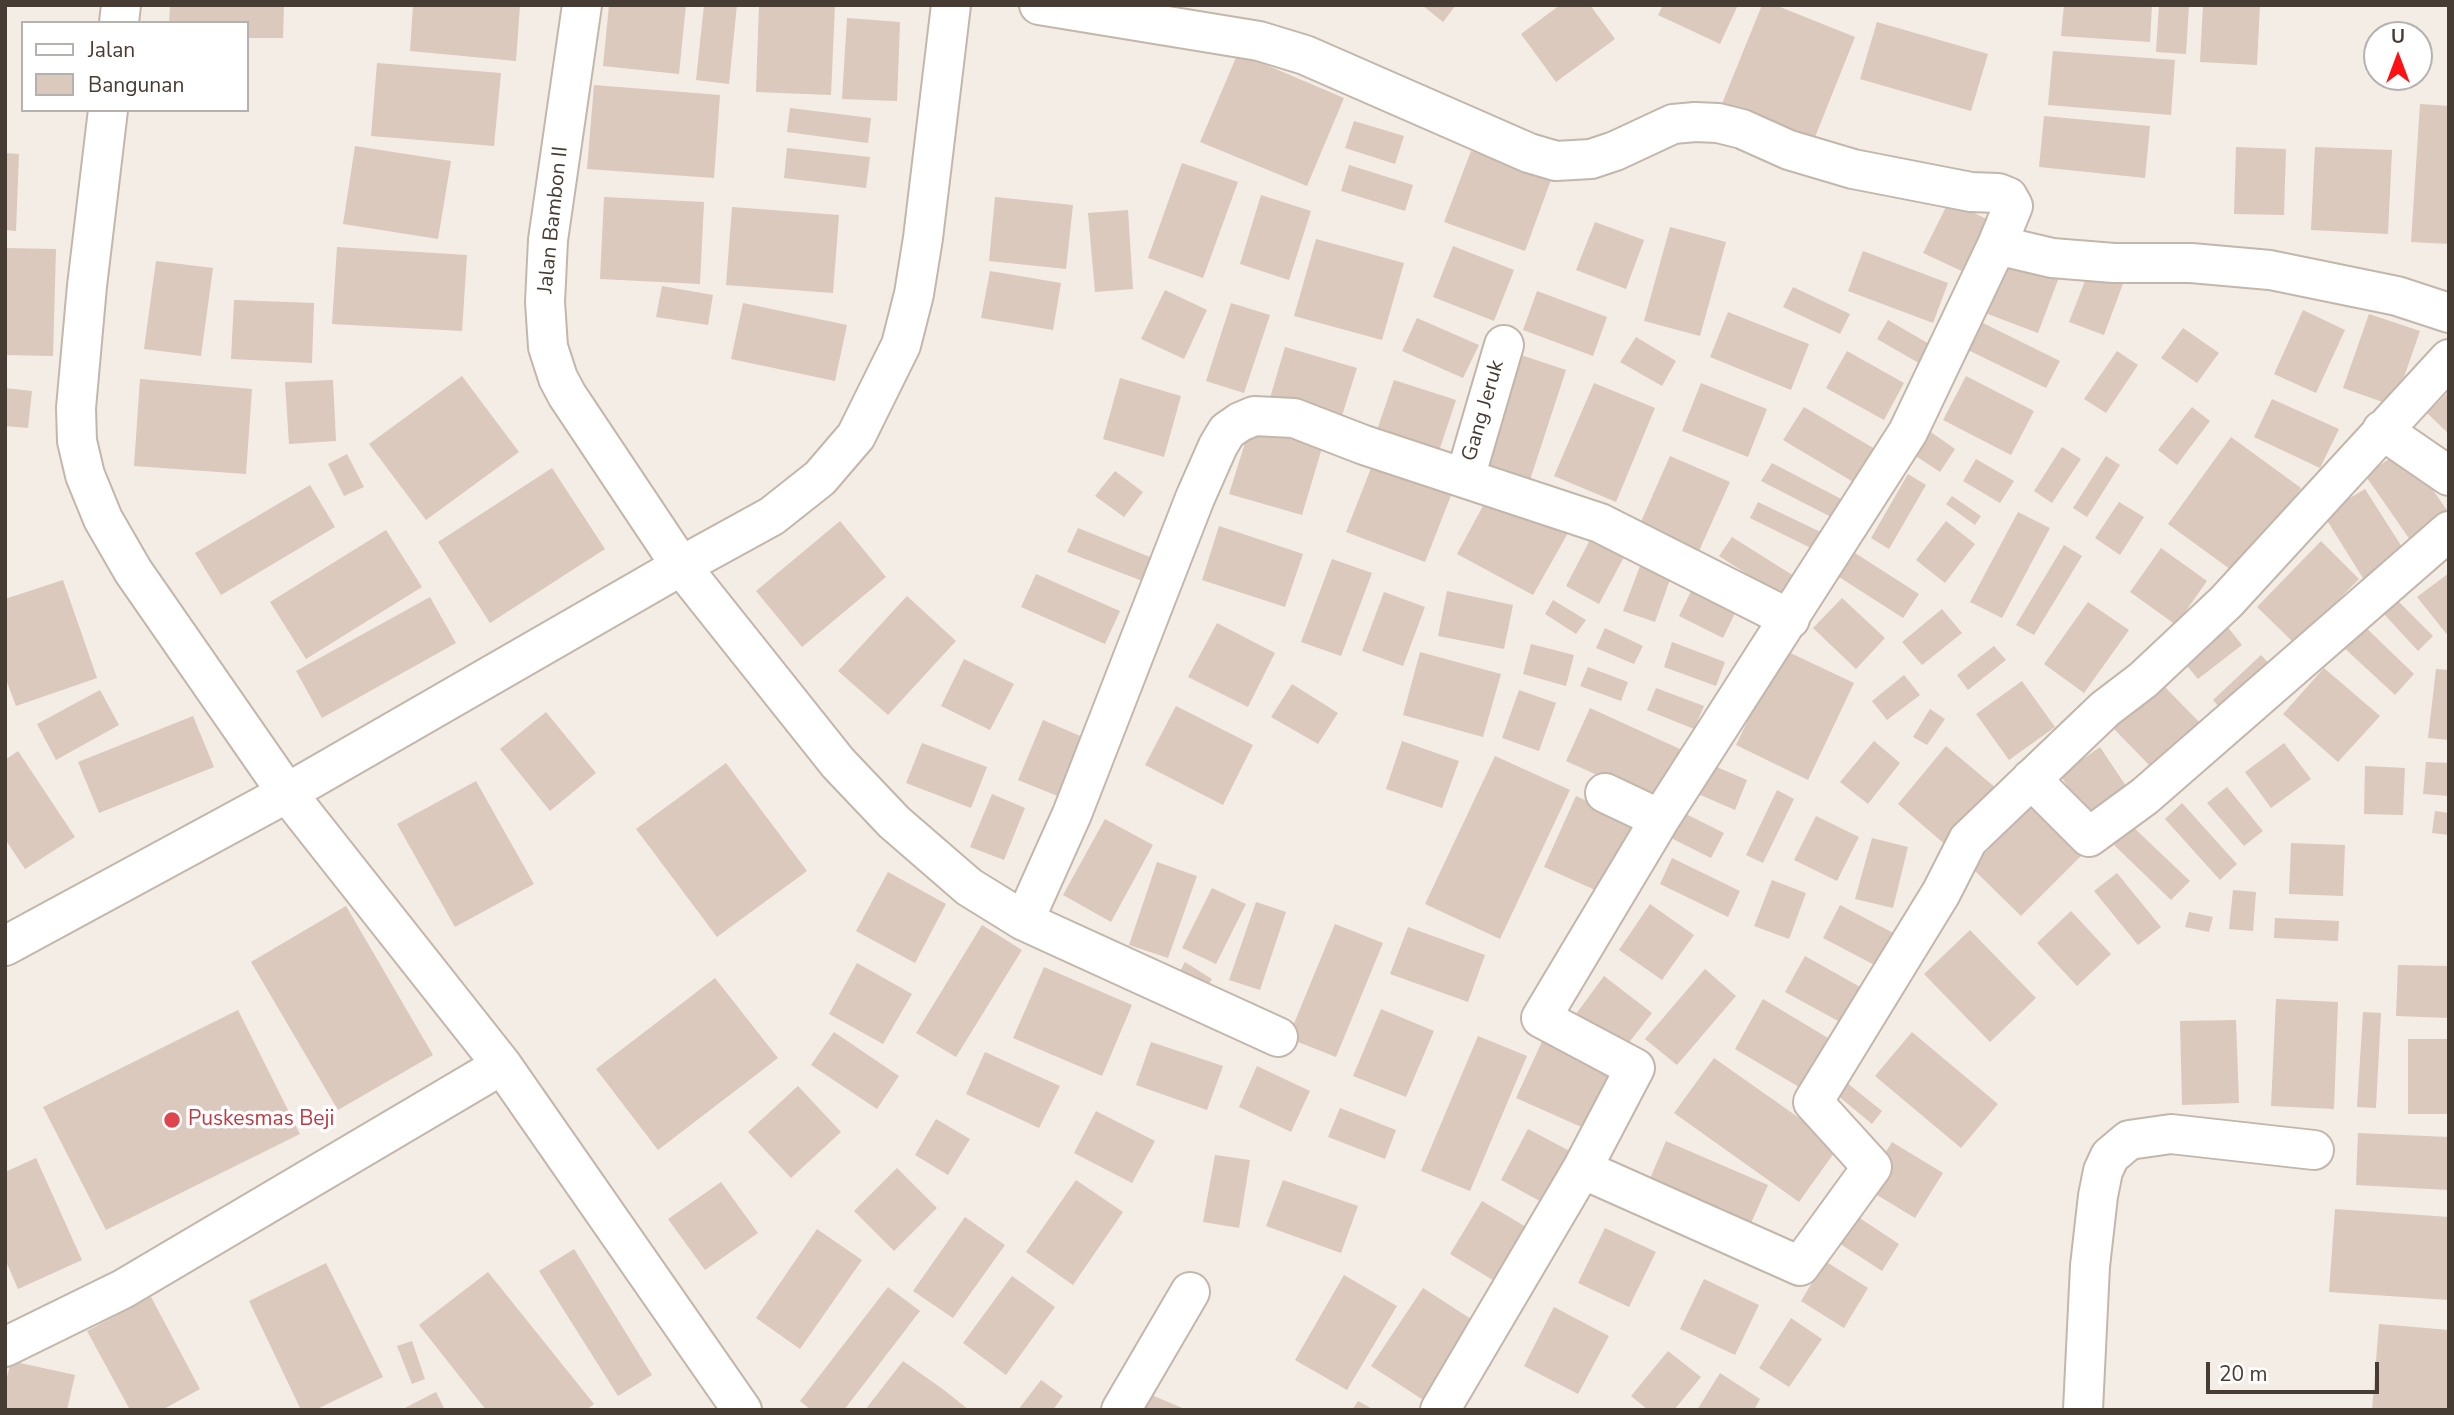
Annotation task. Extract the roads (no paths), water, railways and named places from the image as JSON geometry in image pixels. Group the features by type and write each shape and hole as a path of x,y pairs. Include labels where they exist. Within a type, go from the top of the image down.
{"street":[{"name":"Jalan Bambon II","path":"582,5 548,240 545,302 548,347 558,378 567,395 681,566 838,763 894,822 969,887 1024,921 1278,1037"},
{"path":"5,946 287,793 772,516 820,478 856,436 901,345 914,294 923,237 951,5"},
{"path":"1039,5 1259,41 1305,55 1529,153 1556,161 1591,159 1673,124 1695,122 1742,129 1789,150 1853,169 1971,191 1998,193 2008,197 2012,206 2012,212 1997,245 1908,432 1660,819 1541,1018 1635,1068 1582,1169 1440,1410"},
{"path":"108,112 76,408 77,441 85,475 103,519 132,571 287,793 502,1065 742,1410"},
{"path":"1997,245 2052,258 2102,262 2191,263 2270,270 2397,296 2449,313"},
{"name":"Gang Jeruk","path":"1465,478 1503,345"},
{"path":"1582,1169 1800,1266 1872,1167 1813,1102 1941,893 1968,840 2105,709 2143,680 2226,602 2449,359"},
{"path":"1024,921 1072,814 1195,498 1218,446 1227,431 1254,416 1294,418 1600,523 1790,619"},
{"path":"2382,430 2449,476"},
{"path":"2031,779 2089,837 2155,787 2449,531"},
{"path":"1605,793 1660,819"},
{"path":"5,1347 123,1289 502,1065"},
{"path":"2083,1410 2091,1254 2103,1171 2110,1156 2129,1140 2171,1135 2314,1150"},
{"path":"1121,1410 1190,1292"}],"place":[{"name":"Puskesmas Beji","path":"172,1120"}]}
